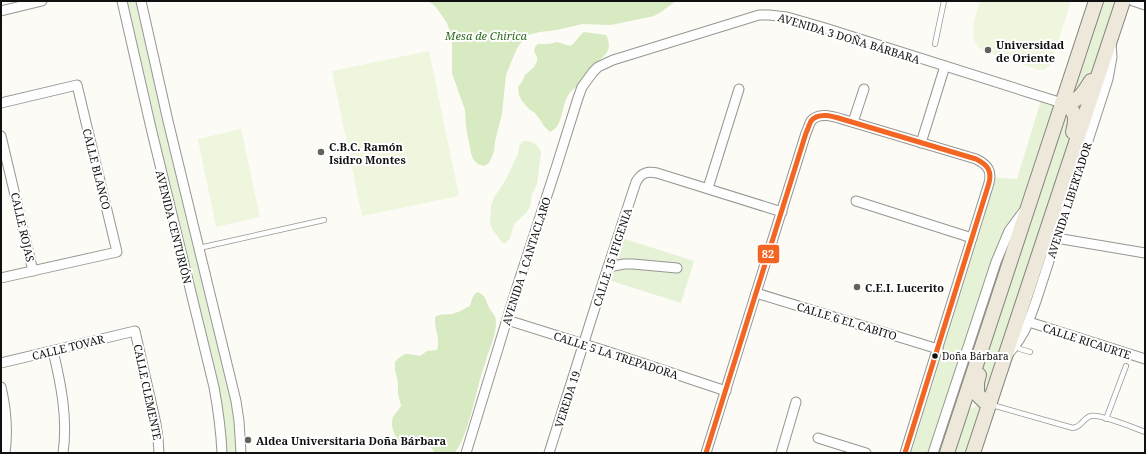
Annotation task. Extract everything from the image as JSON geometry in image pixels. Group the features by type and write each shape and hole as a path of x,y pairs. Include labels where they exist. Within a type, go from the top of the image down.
{"main road":[{"path":"947,453 1096,1"},
{"path":"1089,22 1096,10 1106,1"},
{"name":"AVENIDA LIBERTADOR","path":"973,453 980,434 992,410 995,389 1011,351 1064,179 1123,1"},
{"path":"1062,103 1070,103 1078,98 1085,91 1102,64"},
{"path":"1062,103 1074,112 1075,117 1075,125 1067,149 1064,179"},
{"path":"986,338 984,356 976,388 977,394 992,410"},
{"path":"952,438 969,410 983,403 992,410"}],"street":[{"path":"1,11 42,1"},
{"name":"AVENIDA CENTURIÓN","path":"122,1 219,412 222,432 222,453"},
{"name":"AVENIDA CENTURIÓN","path":"141,1 168,121 236,401 241,453"},
{"path":"1133,1 1145,5"},
{"name":"AVENIDA 3 DOÑA BÁRBARA","path":"593,72 598,67 613,60 759,15 769,15 800,20 1062,103"},
{"name":"AVENIDA LIBERTADOR","path":"1011,351 1022,337 1029,322 1108,79 1112,56 1110,39"},
{"path":"921,143 945,66"},
{"name":"AVENIDA 1 CANTACLARO","path":"466,453 506,320 578,98 582,87 593,72"},
{"name":"CALLE BLANCO","path":"1,103 77,85 117,252 33,271"},
{"path":"739,89 708,188 782,212"},
{"path":"854,122 864,89"},
{"path":"706,453 810,124 812,120 819,116 829,116 854,122 982,162 988,168 990,174 972,238 905,453"},
{"name":"CALLE ROJAS","path":"1,136 33,271"},
{"name":"CALLE 15 IFIGENIA","path":"584,344 608,266 639,177 649,172 657,173 708,188"},
{"path":"856,201 972,238"},
{"path":"933,453 996,262 1009,231 1030,203"},
{"path":"1056,238 1145,253"},
{"path":"608,266 633,264 677,268"},
{"path":"1,278 33,271"},
{"name":"CALLE 6 EL CABITO","path":"756,293 938,349"},
{"name":"CALLE 5 LA TREPADORA","path":"506,320 726,391"},
{"name":"CALLE RICAURTE","path":"1029,322 1145,359"},
{"name":"CALLE TOVAR","path":"1,363 135,331"},
{"name":"CALLE CLEMENTE","path":"135,331 156,424 159,453"},
{"name":"VEREDA 19","path":"549,453 584,344"},
{"path":"52,351 60,385 63,410 65,431 63,453"},
{"path":"1,387 7,431 5,453"},
{"path":"781,453 796,402"},
{"name":"AVENIDA LIBERTADOR","path":"980,434 982,453"},
{"path":"818,438 866,453"}],"lane":[{"path":"935,44 944,1"},
{"path":"199,248 324,220"},
{"path":"1011,351 1020,349 1030,352"},
{"path":"1106,419 1126,366"},
{"path":"992,410 1038,418 1073,428 1079,426 1088,417 1099,416 1145,432"}],"green space":[{"path":"122,1 141,1 221,335 241,453 222,453 221,432"},
{"name":"Mesa de Chirica","path":"428,1 676,1 654,16 611,25 582,24 527,35 517,48 506,75 502,114 495,141 494,152 489,163 484,166 478,164 473,159 471,153 466,127 465,110 452,73 452,37 447,23 435,6"},
{"path":"980,1 1071,1 1051,64 1044,70 1039,70 983,51 975,41 973,34 974,21"},
{"path":"1106,1 1123,1 1061,222 1015,346 982,446 982,453 906,453 991,177 1017,179 1042,97 1062,103 1102,4","holes":["1101,66 1075,125 1071,109","976,388 979,404 969,410 963,419"]},
{"name":"Mesa de Chirica","path":"584,32 606,35 609,42 609,47 604,56 588,70 579,84 570,92 566,99 558,125 550,132 535,113 522,101 519,95 518,87 525,75 534,67 537,61 534,51 538,44 557,42 570,46"},
{"path":"429,51 459,196 362,216 332,71"},
{"path":"241,129 260,217 216,227 198,139"},
{"path":"523,141 534,144 541,152 537,184 532,194 530,207 514,224 510,239 503,243 492,229 490,223 491,206 494,197 506,179 518,154 519,146"},
{"path":"619,237 694,261 681,303 605,279"},
{"path":"478,292 485,298 488,306 495,316 496,327 468,425 460,445 455,453 435,453 428,444 420,440 405,447 394,434 392,425 393,417 401,406 398,394 395,362 401,356 406,354 420,356 427,351 437,350 438,337 435,326 435,317 457,312 470,306 473,296"}],"transit line":[{"name":"82","path":"706,453 806,133 811,121 814,118 823,115 837,117 976,159 986,166 990,175 989,183 905,453"}],"place":[{"name":"Universidad de Oriente","path":"988,50"},
{"name":"C.B.C. Ramón Isidro Montes","path":"321,152"},
{"name":"C.E.I. Lucerito","path":"857,287"},
{"name":"Doña Bárbara","path":"935,356"},
{"name":"Aldea Universitaria Doña Bárbara","path":"248,440"}]}
